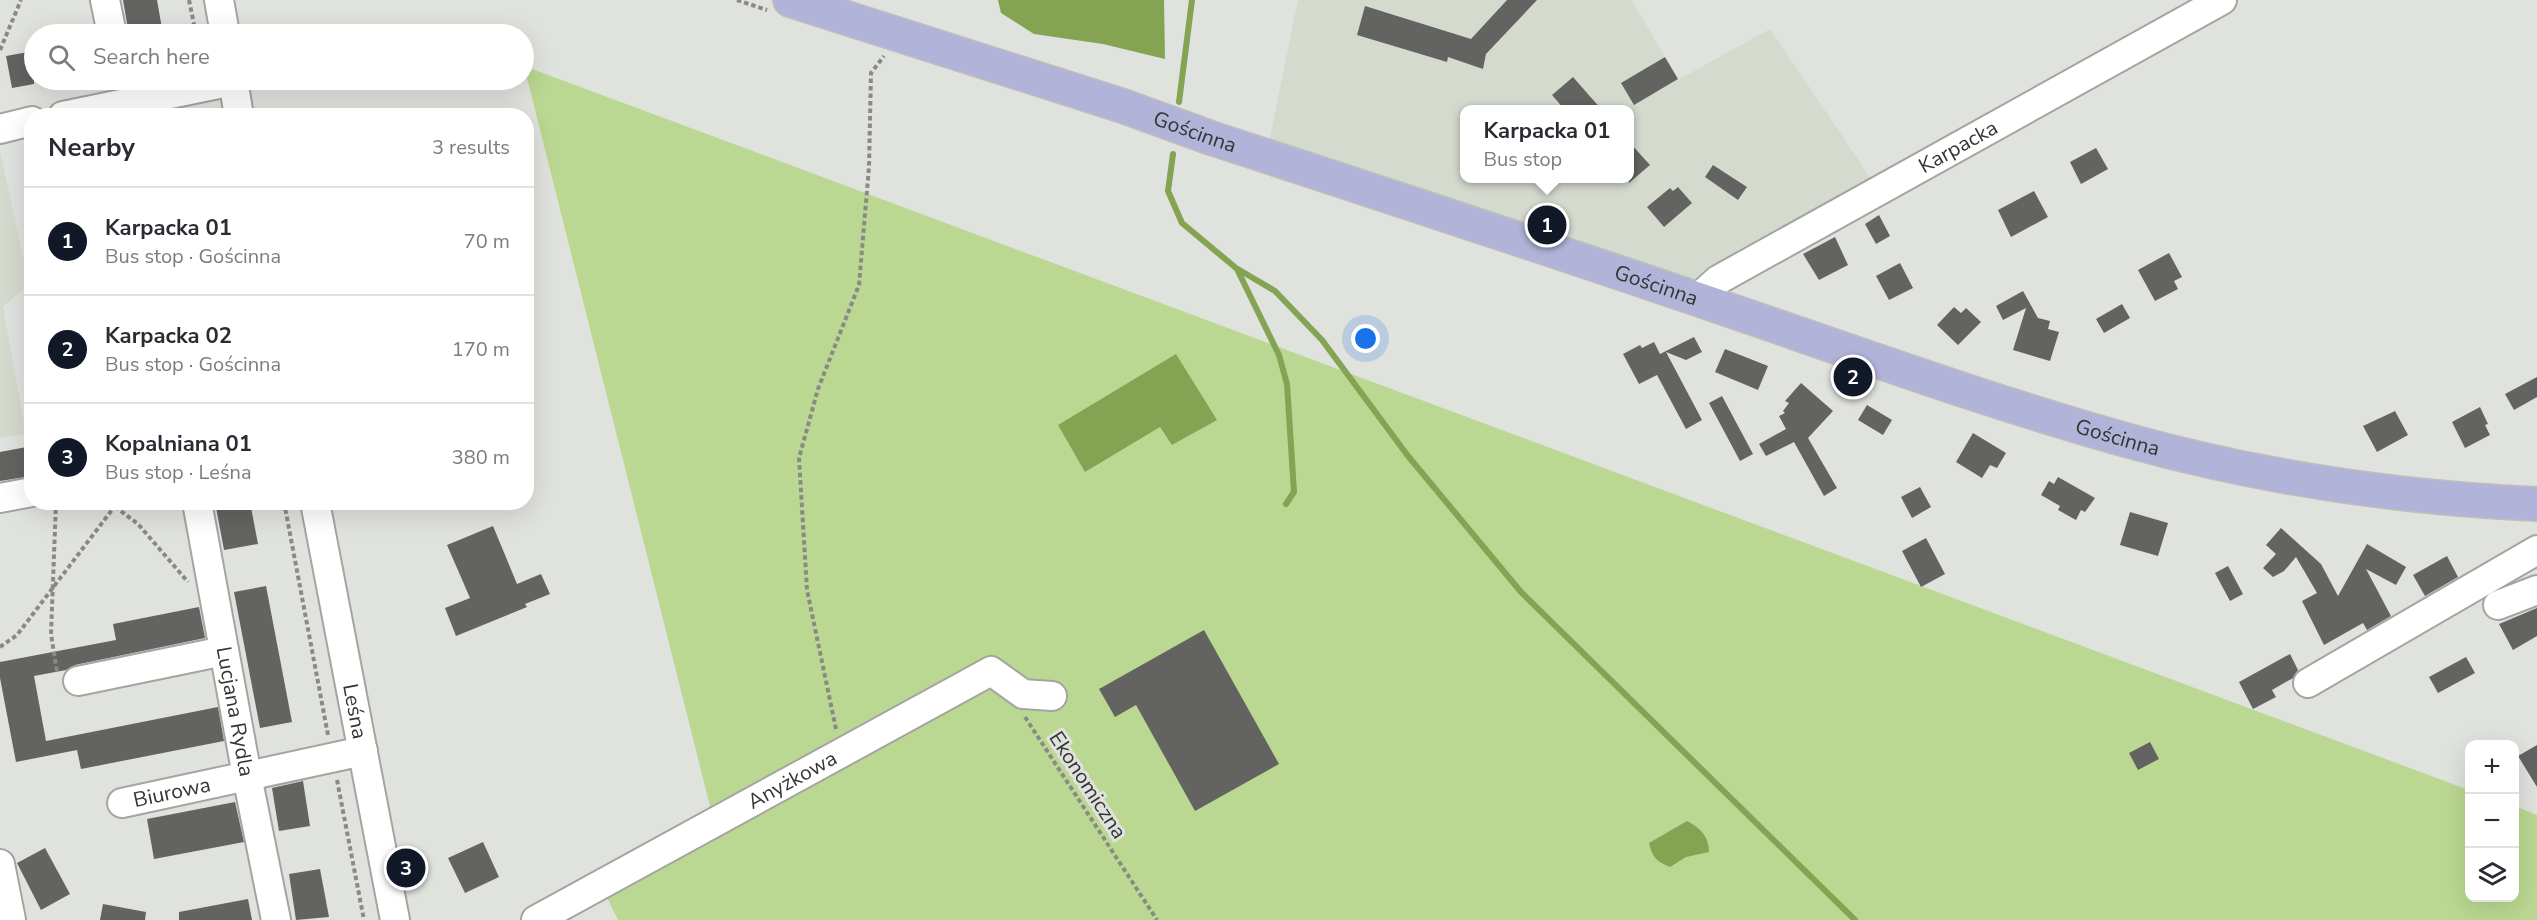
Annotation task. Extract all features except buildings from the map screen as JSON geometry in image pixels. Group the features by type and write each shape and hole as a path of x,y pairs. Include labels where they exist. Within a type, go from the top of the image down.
{"main road":[{"name":"Gościnna","path":"790,0 1153,118 1922,376 2136,443 2258,471 2375,490 2537,504"}],"street":[{"path":"105,0 110,24"},
{"path":"219,0 223,24"},
{"name":"Karpacka","path":"1697,299 1719,280 2222,0"},
{"path":"94,108 178,90"},
{"path":"235,90 238,108"},
{"path":"0,129 24,124"},
{"path":"0,498 24,494"},
{"name":"Lucjana Rydla","path":"198,510 276,920"},
{"name":"Leśna","path":"317,510 395,920"},
{"path":"2308,683 2537,550"},
{"path":"2498,606 2537,590"},
{"path":"78,681 224,651"},
{"name":"Anyżkowa","path":"536,920 991,671 1023,694 1052,696"},
{"name":"Biurowa","path":"122,803 363,751"},
{"path":"0,864 11,920"}],"path":[{"path":"0,50 21,0"},
{"path":"189,0 194,24"},
{"path":"836,729 807,590 799,458 818,389 859,285 869,167 871,73 899,36"},
{"path":"56,510 51,634 57,676 78,681"},
{"path":"0,647 17,635 112,510"},
{"path":"118,510 138,524 205,603 215,601"},
{"path":"286,510 364,920"},
{"name":"Ekonomiczna","path":"1021,711 1035,729 1157,920"}],"shaded area":[{"path":"998,0 1164,0 1165,59 1103,44 1034,34 1001,13"},
{"path":"1298,0 1632,0 1678,80 1770,29 1878,189 1697,299 1266,157"},
{"path":"534,70 2465,789 2465,902 2519,902 2519,808 2537,815 2537,920 618,920 603,889 716,830 530,90 534,90"},
{"path":"0,151 24,261 24,288 3,307 24,423 24,434 0,438"},
{"path":"1176,354 1217,420 1172,445 1160,427 1085,472 1058,425"},
{"path":"1687,821 1703,833 1709,852 1686,857 1670,867 1656,858 1649,843"}],"waterway":[{"path":"1179,102 1192,0"},
{"path":"1173,154 1168,191 1182,223 1236,268 1275,291 1322,340 1408,456 1521,592 1855,920"},
{"path":"1237,269 1279,355 1287,384 1294,492 1286,504"}],"place":[{"name":"Karpacka 01","path":"1547,225"},
{"name":"Karpacka 02","path":"1853,377"},
{"name":"Kopalniana 01","path":"406,868"}]}
